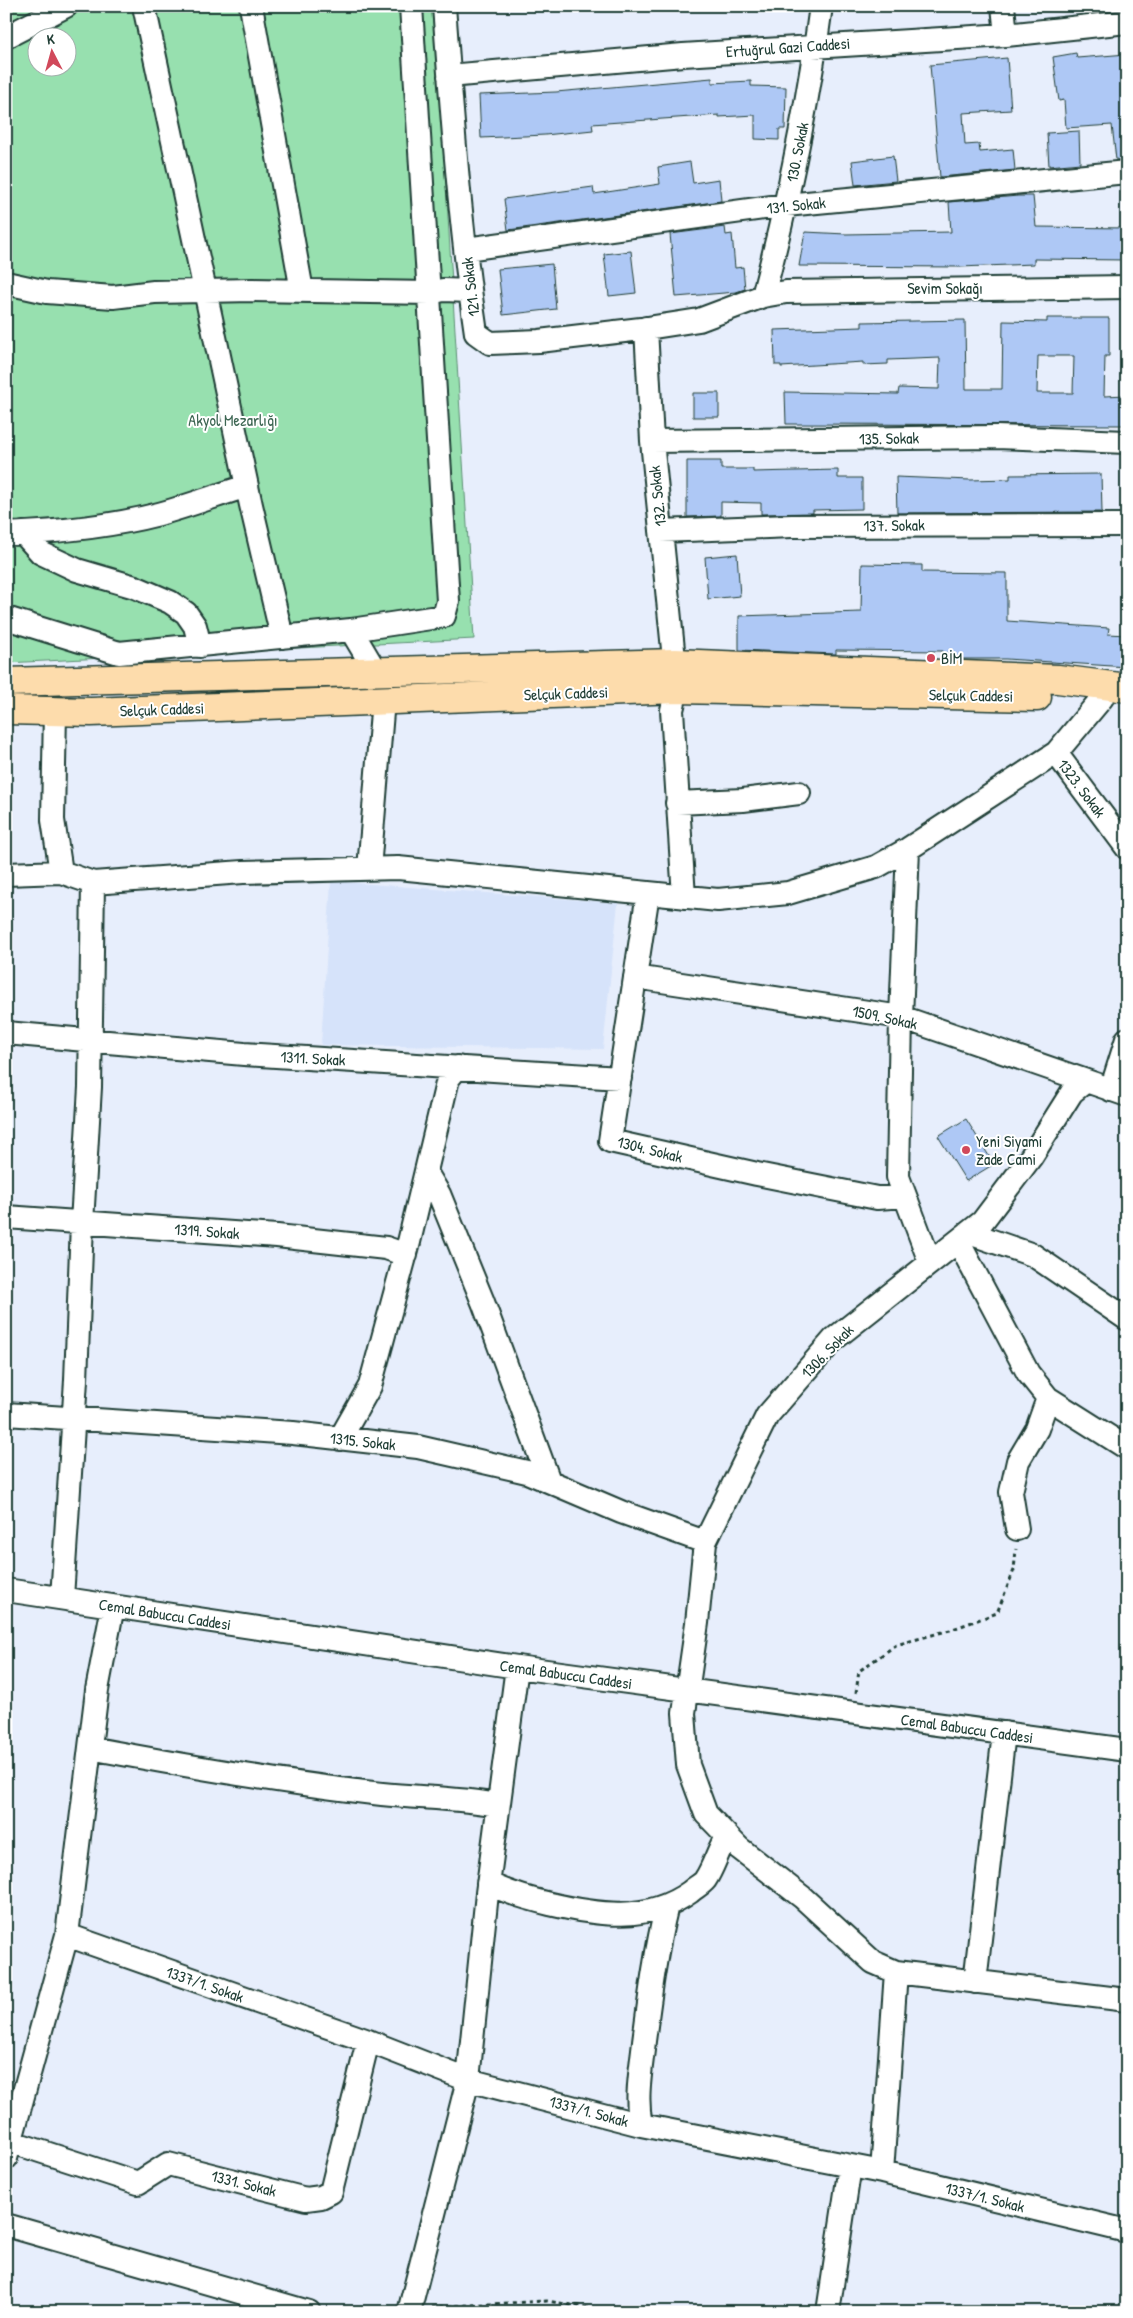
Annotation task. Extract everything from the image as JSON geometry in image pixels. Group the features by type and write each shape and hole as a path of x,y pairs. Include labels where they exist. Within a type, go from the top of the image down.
{"main road":[{"path":"6,682 376,672 1058,679 1127,688"},
{"name":"Selçuk Caddesi","path":"6,710 91,712 383,700 676,676 1114,698"}],"street":[{"path":"6,37 66,6"},
{"path":"144,6 204,291 282,637"},
{"path":"251,6 302,291"},
{"path":"6,618 119,653 351,630 444,616 448,601 411,6"},
{"name":"121. Sokak","path":"444,6 470,291 476,333 490,343 539,341 646,328 699,320 763,296"},
{"name":"130. Sokak","path":"763,296 786,205 816,45 821,6"},
{"path":"1003,6 1006,34"},
{"name":"Ertuğrul Gazi Caddesi","path":"449,76 816,45 1006,34 1127,22"},
{"name":"131. Sokak","path":"466,249 786,205 1127,172"},
{"path":"6,283 47,292 113,297 204,291 430,293 443,290 470,291"},
{"name":"Sevim Sokağı","path":"763,296 786,292 898,288 1127,287"},
{"name":"132. Sokak","path":"646,328 652,441 676,676 672,710 684,897"},
{"name":"135. Sokak","path":"652,441 996,437 1127,442"},
{"path":"14,534 56,532 159,514 247,486"},
{"name":"137. Sokak","path":"661,531 792,526 1127,525"},
{"path":"14,534 41,553 76,570 135,587 170,602 186,613 195,626 200,646"},
{"path":"351,630 376,672"},
{"path":"6,874 60,872 93,883 243,872 398,868 718,900 788,893 876,867 908,849 1056,753 1114,698"},
{"path":"369,869 383,700"},
{"path":"55,711 53,820 60,872"},
{"name":"1323. Sokak","path":"1056,753 1127,848"},
{"path":"677,803 743,800 799,793"},
{"path":"908,849 901,1017 898,1177 930,1262"},
{"path":"62,1598 90,1087 93,883"},
{"name":"1304. Sokak","path":"648,893 610,1141 757,1174 877,1198 905,1196"},
{"name":"1509. Sokak","path":"635,977 901,1017 1119,1092"},
{"name":"1311. Sokak","path":"6,1032 244,1054 620,1078"},
{"path":"1119,1092 1127,1039"},
{"path":"340,1439 370,1386 406,1255 448,1079 458,1067"},
{"name":"1306. Sokak","path":"1086,1081 1072,1092 1031,1157 982,1222 834,1339 767,1416 705,1542 697,1623 684,1713 688,1765 706,1814 739,1848 802,1897 873,1962 896,1972 1127,2000"},
{"path":"426,1172 439,1194 483,1302 549,1481"},
{"name":"1319. Sokak","path":"6,1217 277,1236 386,1248 406,1255"},
{"path":"964,1237 1033,1255 1127,1319"},
{"path":"964,1237 1028,1373 1048,1398 1127,1448"},
{"path":"1017,1528 1011,1492 1014,1476 1018,1460 1037,1429 1048,1398"},
{"name":"1315. Sokak","path":"6,1414 73,1420 217,1428 418,1447 528,1472 621,1512 705,1542"},
{"name":"Cemal Babuccu Caddesi","path":"6,1590 517,1667 1127,1750"},
{"path":"9,2150 67,1935 97,1690 113,1606"},
{"path":"409,2310 468,2080 488,1883 517,1667"},
{"path":"975,1982 1004,1733"},
{"path":"90,1748 381,1794 474,1801 498,1805"},
{"path":"488,1883 532,1899 584,1912 631,1915 667,1905 680,1899 704,1881 727,1836"},
{"path":"641,2125 637,2104 638,2094 660,1930 667,1905"},
{"name":"1337/1. Sokak","path":"67,1935 368,2041 468,2080 641,2125 882,2172 1127,2232"},
{"path":"882,2172 896,1972"},
{"name":"1331. Sokak","path":"9,2150 138,2183 168,2164 306,2199 321,2197 331,2192 368,2041"},
{"path":"824,2311 850,2166"},
{"path":"6,2225 309,2312"}],"path":[{"path":"854,1712 859,1671 896,1645 950,1630 997,1613 1014,1570 1017,1528"},
{"path":"409,2310 469,2303 547,2301 615,2312"}],"shaded area":[{"path":"331,881 618,903 603,1049 321,1045"}],"green space":[{"name":"Akyol Mezarlığı","path":"6,6 435,6 474,639 6,663"}],"building":[{"path":"1076,53 1077,58 1127,54 1127,159 1116,160 1112,125 1066,128 1064,100 1059,101 1053,57"},
{"path":"1007,58 1011,110 963,113 965,145 979,144 980,152 1013,149 1015,170 940,177 930,65"},
{"path":"712,78 712,83 751,81 751,86 786,87 785,129 779,129 779,140 755,139 755,115 719,117 719,115 592,124 593,130 545,135 481,138 479,95 556,92"},
{"path":"1079,131 1080,163 1049,166 1047,133"},
{"path":"893,156 896,181 855,185 852,161"},
{"path":"690,162 693,183 719,179 721,201 508,230 504,199 593,187 594,194 660,184 658,167"},
{"path":"1033,196 1036,227 1127,228 1127,260 1034,259 1034,264 960,267 799,266 805,232 846,234 951,232 949,202"},
{"path":"725,227 726,235 732,234 735,268 743,267 745,289 736,292 676,297 670,234"},
{"path":"631,251 636,293 609,296 604,254"},
{"path":"552,264 556,309 503,315 498,269"},
{"path":"1047,318 1109,318 1109,356 1105,356 1104,396 1127,395 1127,425 786,424 785,392 898,394 899,388 939,389 940,358 888,360 888,364 863,365 863,362 781,367 781,365 775,365 774,330 862,327 862,322 965,320 966,389 1002,389 1003,321 1047,322","holes":["1038,356 1074,356 1073,393 1037,393"]},
{"path":"693,393 719,393 719,417 693,417"},
{"path":"687,461 721,461 721,469 753,469 753,472 838,470 838,478 862,478 862,509 813,510 813,513 761,514 761,503 721,502 721,516 687,517"},
{"path":"1101,474 1102,512 897,513 896,477 970,480 1010,479 1010,475"},
{"path":"737,554 740,596 708,599 705,557"},
{"path":"862,564 922,565 922,572 1007,573 1007,621 1109,628 1108,634 1127,635 1127,667 1006,659 943,659 943,651 836,650 836,654 739,650 739,616 861,612"},
{"name":"Yeni Siyami Zade Cami","path":"966,1119 994,1164 966,1181 938,1136"}],"place":[{"name":"BİM","path":"931,658"},
{"name":"Yeni Siyami Zade Cami","path":"966,1150"}]}
